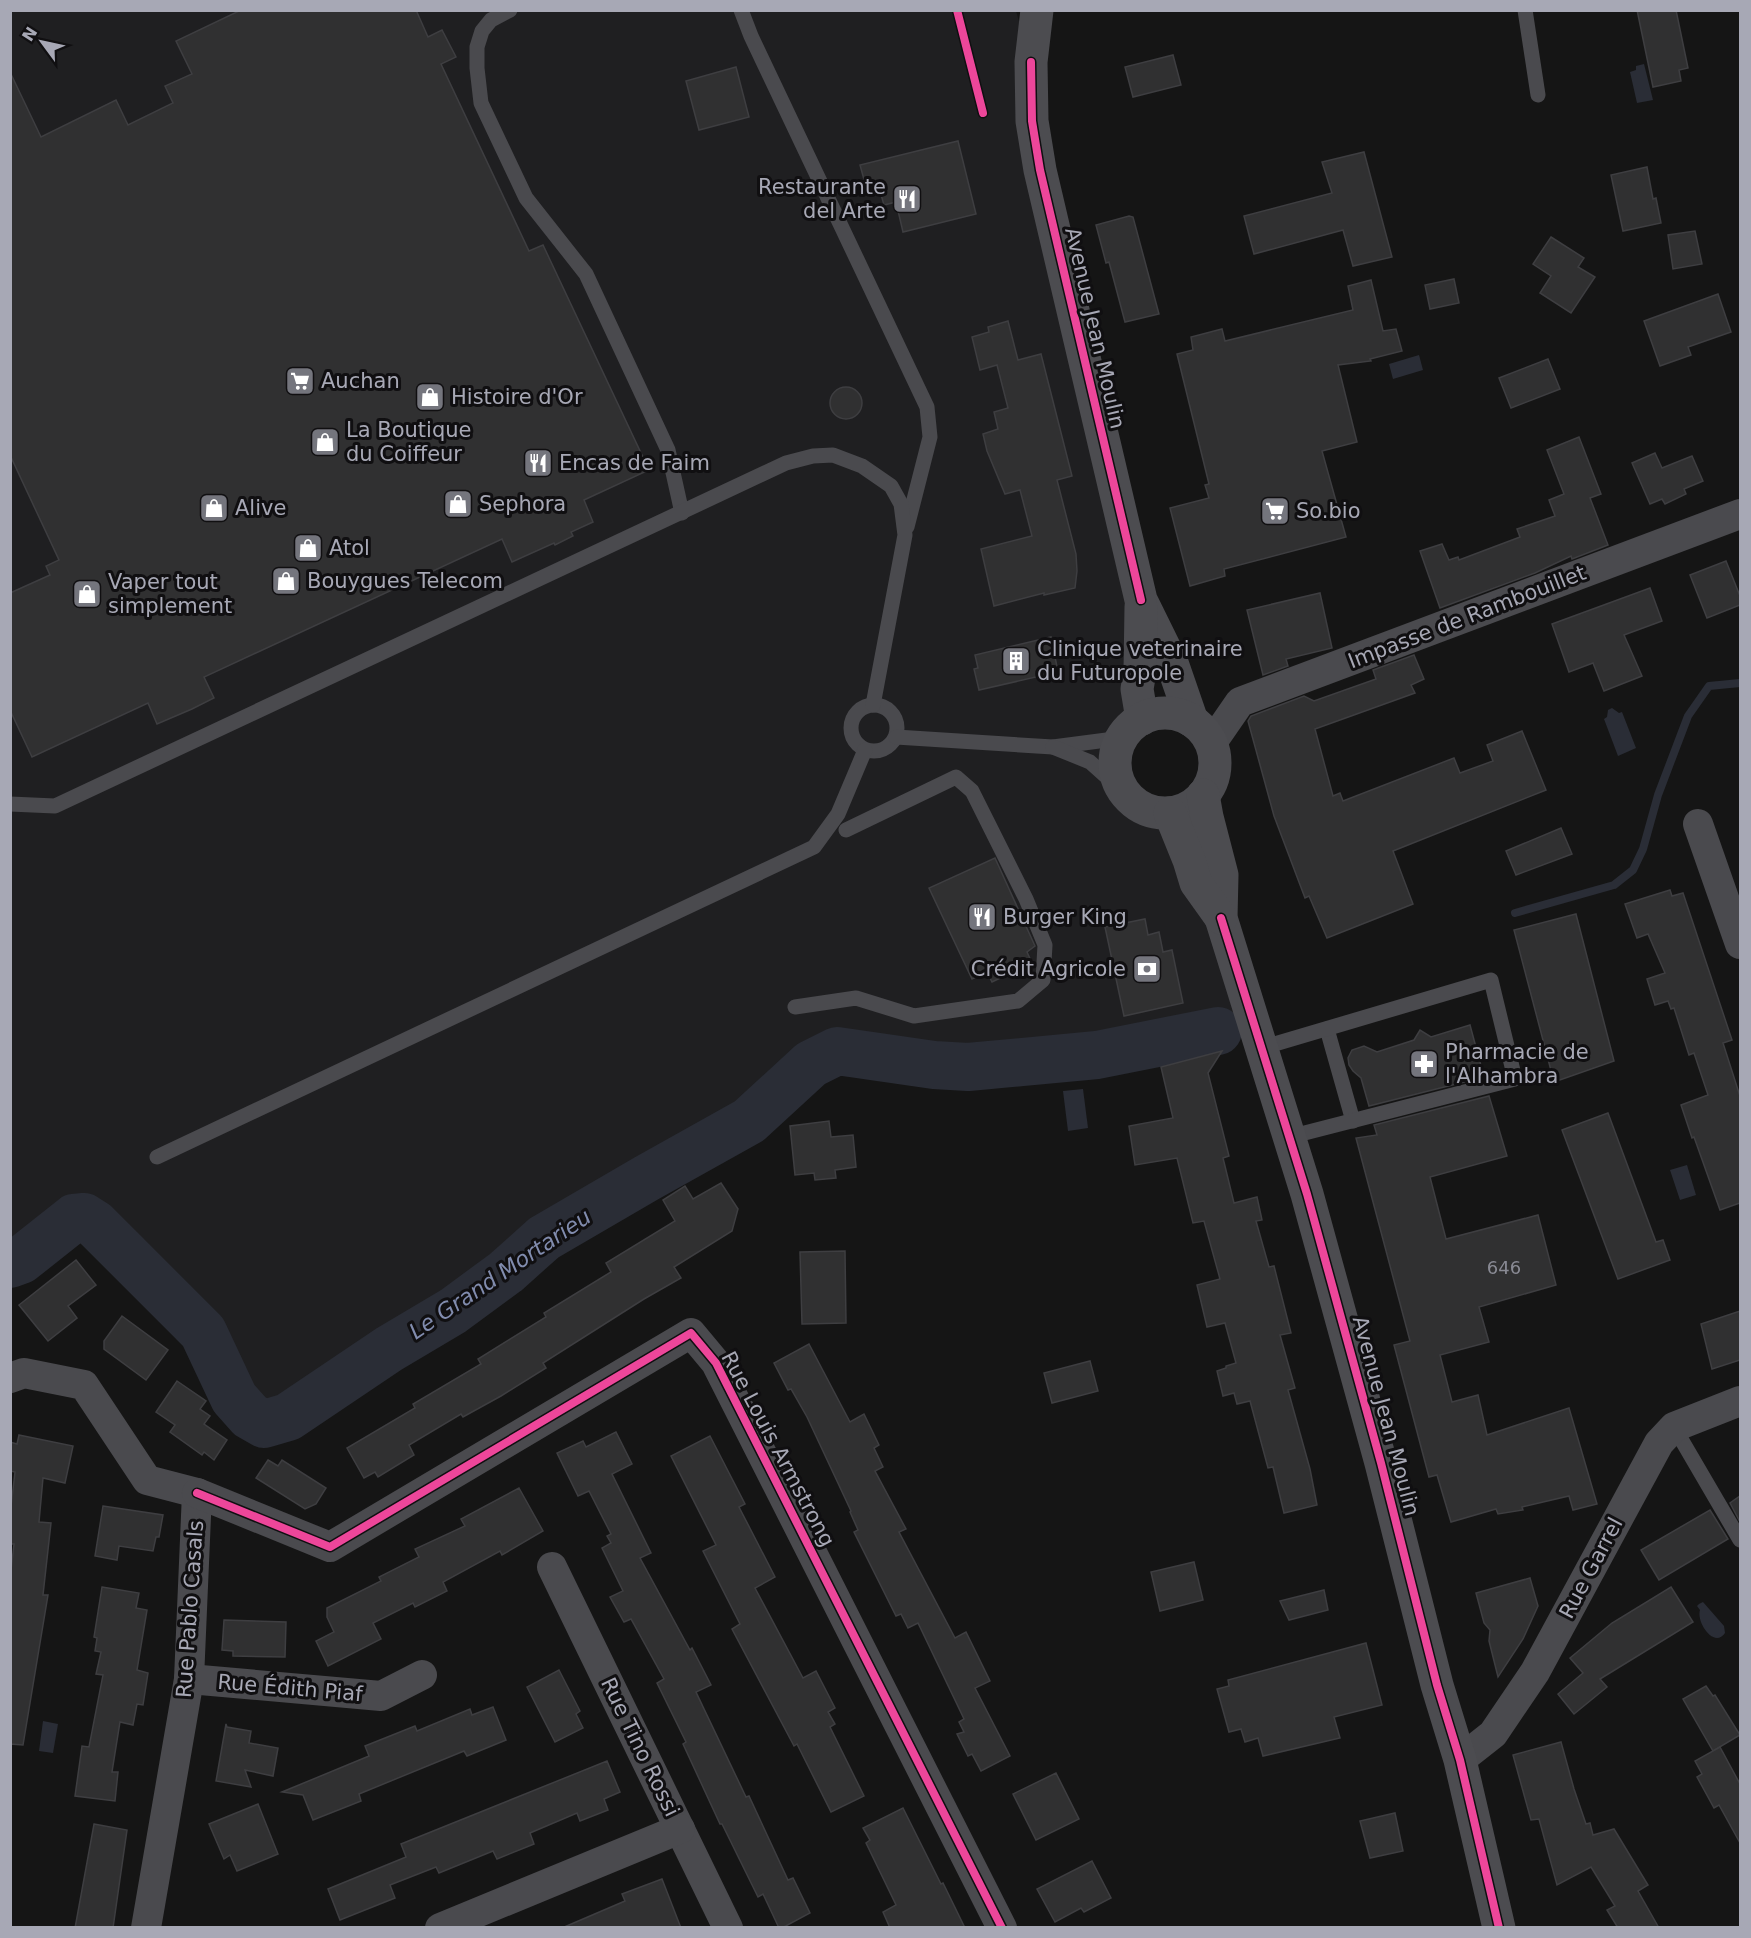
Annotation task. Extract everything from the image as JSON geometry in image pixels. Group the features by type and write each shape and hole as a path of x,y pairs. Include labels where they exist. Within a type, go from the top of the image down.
{"main road":[{"name":"Avenue Jean Moulin","path":"1016,10 1031,62"},
{"name":"Avenue Jean Moulin","path":"1037,10 1031,62 1032,121 1040,170 1141,600 1202,732"},
{"name":"Avenue Jean Moulin","path":"1132,729 1140,671 1141,600"},
{"path":"1167,713 1180,715 1202,732 1215,757 1211,784 1203,795 1182,810 1170,813 1148,810 1128,796 1116,772 1116,756 1132,729 1154,714 1167,713"},
{"name":"Avenue Jean Moulin","path":"1203,795 1222,875 1221,918"},
{"name":"Avenue Jean Moulin","path":"1170,813 1196,883 1221,918 1307,1194 1381,1463 1437,1685 1460,1760 1494,1927"}],"street":[{"name":"Impasse de Rambouillet","path":"1202,732 1240,702 1740,514"},
{"path":"1698,824 1740,944"},
{"name":"Rue Louis Armstrong","path":"197,1493 330,1547 691,1333 716,1363 1002,1928"},
{"name":"Rue Pablo Casals","path":"10,1378 24,1373 84,1384 147,1480 197,1493 189,1679 146,1928"},
{"name":"Rue Garrel","path":"1460,1760 1493,1734 1535,1672 1659,1443 1674,1427 1740,1401"},
{"name":"Rue Tino Rossi","path":"552,1567 728,1928"},
{"name":"Rue Édith Piaf","path":"189,1679 381,1696 422,1675"},
{"path":"440,1928 680,1829"}],"lane":[{"path":"510,10 491,20 482,31 477,47 481,103 525,198 586,274 668,450 682,513"},
{"path":"741,10 751,36 927,407 930,436 905,535 873,705"},
{"path":"1525,10 1538,95"},
{"path":"10,804 55,806 786,463 833,454 862,466 891,486 902,504 905,535"},
{"path":"881,705 893,714 897,722 896,737 887,748 872,752 865,750 854,740 851,733 853,717 865,706 881,705"},
{"path":"896,737 1053,747 1132,729"},
{"path":"1053,747 1090,762 1128,796"},
{"path":"157,1157 814,847 838,814 865,750"},
{"path":"795,1007 856,998 914,1016 1018,1001 1043,980 1045,945 1026,898 972,791 956,777 846,830"},
{"path":"1261,1048 1491,980 1515,1079 1289,1137"},
{"path":"1327,1029 1353,1121"},
{"path":"1674,1427 1740,1540"}],"shaded area":[{"path":"10,11 1016,11 1031,62 1141,600 1131,727 1118,747 1116,772 1128,796 1140,806 1156,812 1253,1023 1097,1055 968,1067 934,1065 837,1051 811,1064 749,1121 544,1238 506,1272 437,1321 389,1349 288,1417 264,1424 250,1416 234,1398 203,1332 95,1224 84,1218 74,1218 21,1260 11,1264"},
{"path":"1644,64 1653,100 1637,103 1630,72 1636,70 1636,66"},
{"path":"1419,355 1423,370 1393,379 1389,364"},
{"path":"1612,708 1619,713 1622,712 1636,748 1618,756 1604,719 1607,717 1608,710"},
{"path":"1083,1089 1088,1128 1068,1131 1063,1091"},
{"path":"1687,1165 1696,1195 1680,1200 1670,1170"},
{"path":"1703,1602 1724,1626 1725,1633 1721,1637 1711,1636 1703,1627 1697,1606"},
{"path":"43,1721 58,1724 53,1753 39,1751"}],"building":[{"name":"Auchan","path":"241,10 416,10 428,37 442,30 456,57 441,64 529,251 543,245 649,470 584,500 593,522 571,532 573,536 555,545 554,543 512,562 502,539 204,677 214,698 192,709 157,724 148,703 32,757 10,710 10,593 50,575 46,566 59,560 10,455 10,72 41,137 116,100 128,125 173,103 165,86 192,74 176,41"},
{"path":"1637,10 1676,10 1688,68 1679,70 1681,81 1653,87"},
{"path":"1173,55 1181,85 1133,97 1125,67"},
{"path":"736,67 749,117 699,130 686,81"},
{"path":"958,141 976,214 903,232 896,202 884,205 880,191 868,194 860,165"},
{"path":"1364,152 1392,257 1353,266 1343,230 1254,254 1244,216 1332,193 1322,162"},
{"path":"1647,167 1653,199 1656,198 1661,223 1623,231 1611,175"},
{"path":"1129,216 1133,217 1159,314 1125,322 1109,262 1106,263 1096,225"},
{"path":"1695,231 1702,264 1673,269 1668,235"},
{"path":"1551,237 1584,258 1578,267 1595,277 1571,313 1540,293 1551,276 1533,264"},
{"path":"1454,279 1459,303 1430,309 1425,285"},
{"path":"1371,280 1383,331 1396,329 1402,351 1370,359 1371,361 1338,365 1357,442 1322,451 1346,537 1224,569 1225,576 1190,586 1170,508 1209,498 1205,485 1209,484 1177,354 1193,350 1191,337 1222,329 1225,341 1353,310 1348,286"},
{"path":"1718,294 1731,332 1688,347 1691,355 1660,366 1644,321"},
{"path":"1008,321 1018,360 1041,354 1072,476 1057,480 1076,554 1077,571 1075,588 1044,595 1044,593 994,606 981,549 1032,536 1020,490 1005,494 987,451 983,434 998,429 994,412 1008,408 997,365 980,370 972,337 989,332 988,327"},
{"path":"1548,359 1560,389 1511,408 1499,378"},
{"path":"846,387 857,392 862,403 857,414 846,419 835,414 830,403 835,392"},
{"path":"1579,437 1601,494 1590,498 1608,545 1572,559 1571,556 1535,573 1440,608 1420,551 1442,544 1449,560 1458,557 1459,560 1520,537 1517,529 1555,516 1549,500 1564,494 1547,450"},
{"path":"1655,453 1662,468 1692,456 1703,481 1684,489 1686,494 1665,504 1662,499 1650,504 1632,463"},
{"path":"1726,561 1740,596 1740,605 1707,618 1690,575"},
{"path":"1650,588 1662,621 1624,635 1642,676 1604,691 1593,663 1569,672 1552,624"},
{"path":"1320,593 1332,648 1286,659 1288,666 1263,675 1247,610"},
{"name":"Clinique veterinaire du Futuropole","path":"1051,637 1058,672 979,690 974,669 978,668 975,655"},
{"path":"1414,655 1424,679 1411,685 1415,693 1315,729 1333,796 1340,793 1343,801 1454,758 1460,773 1493,761 1487,745 1522,731 1546,790 1393,851 1413,904 1327,938 1309,896 1305,898 1274,816 1248,721 1251,716 1304,696 1314,701 1376,679 1373,670"},
{"path":"1561,828 1572,854 1516,875 1506,851"},
{"name":"Burger King","path":"995,858 1035,946 1027,952 1032,963 992,982 987,972 972,979 929,888"},
{"path":"1670,890 1672,896 1683,893 1732,1040 1723,1043 1740,1096 1740,1203 1720,1210 1681,1105 1708,1095 1694,1053 1689,1055 1674,1008 1671,1009 1668,1001 1655,1005 1647,979 1665,973 1648,934 1637,938 1625,904"},
{"path":"1576,914 1614,1061 1554,1082 1514,930"},
{"name":"Crédit Agricole","path":"1145,919 1148,935 1159,932 1163,952 1172,950 1183,1003 1124,1016 1105,927"},
{"name":"Pharmacie de l'Alhambra","path":"1470,1025 1484,1077 1369,1106 1361,1078 1349,1065 1348,1058 1352,1050 1364,1046 1377,1052 1414,1040 1420,1030 1431,1037"},
{"path":"1222,1051 1208,1073 1229,1156 1223,1158 1234,1203 1257,1197 1262,1220 1256,1221 1269,1267 1274,1266 1291,1333 1280,1335 1295,1388 1288,1390 1310,1469 1317,1505 1284,1513 1273,1467 1268,1468 1250,1401 1237,1404 1234,1393 1223,1396 1217,1371 1236,1363 1225,1323 1207,1327 1197,1285 1220,1279 1204,1221 1193,1223 1177,1158 1135,1165 1129,1126 1173,1118 1161,1067"},
{"path":"1489,1096 1507,1156 1430,1177 1446,1239 1538,1215 1556,1285 1479,1307 1489,1342 1440,1355 1452,1402 1478,1395 1487,1435 1569,1408 1597,1504 1573,1510 1569,1496 1522,1507 1523,1510 1498,1514 1496,1509 1451,1522 1437,1475 1429,1477 1394,1345 1410,1341 1356,1138 1377,1135 1374,1125"},
{"path":"1608,1113 1656,1242 1663,1240 1670,1260 1618,1279 1562,1130"},
{"path":"829,1121 831,1137 853,1135 856,1167 835,1170 836,1178 815,1180 814,1173 795,1175 790,1126"},
{"path":"721,1183 738,1209 732,1231 674,1267 681,1278 543,1363 546,1368 501,1396 463,1417 461,1414 409,1445 414,1455 378,1477 375,1472 364,1478 347,1448 415,1408 413,1404 481,1364 478,1359 546,1317 544,1313 611,1272 606,1263 675,1221 663,1200 685,1186 693,1199"},
{"path":"845,1251 846,1323 802,1324 800,1252"},
{"path":"76,1260 96,1285 68,1306 77,1318 48,1341 19,1305"},
{"path":"1740,1311 1740,1360 1712,1369 1701,1324"},
{"path":"122,1316 168,1350 146,1380 104,1349 104,1341"},
{"path":"809,1344 850,1422 864,1414 879,1445 874,1448 883,1467 875,1471 906,1529 899,1532 955,1638 966,1632 990,1681 975,1688 1010,1756 981,1771 972,1754 968,1756 957,1734 964,1732 959,1722 964,1719 918,1623 908,1628 901,1614 896,1616 854,1532 858,1530 851,1511 807,1417 791,1389 788,1390 774,1363"},
{"path":"1090,1361 1098,1391 1052,1403 1044,1373"},
{"path":"177,1381 206,1401 200,1409 210,1416 204,1424 227,1440 214,1460 204,1452 202,1455 170,1432 175,1425 156,1412"},
{"path":"616,1432 632,1464 612,1474 651,1553 640,1558 711,1685 696,1692 746,1797 749,1796 788,1880 793,1878 810,1913 782,1928 779,1928 763,1894 758,1897 720,1824 683,1744 686,1742 657,1683 664,1679 631,1619 624,1622 610,1597 623,1591 602,1548 611,1543 607,1536 611,1534 589,1491 578,1496 557,1453 583,1441 586,1447"},
{"path":"19,1435 73,1446 65,1483 43,1478 39,1522 51,1523 43,1595 48,1595 23,1745 10,1744 10,1579 14,1544 10,1544 10,1515 15,1472 10,1471 10,1442 17,1444"},
{"path":"710,1436 745,1504 739,1507 775,1577 755,1588 803,1678 816,1671 835,1708 828,1712 835,1724 830,1727 864,1796 831,1812 797,1744 794,1746 732,1629 740,1624 703,1551 716,1545 671,1456"},
{"path":"268,1460 278,1466 282,1460 326,1488 316,1504 305,1509 256,1478"},
{"path":"519,1488 543,1531 502,1555 500,1551 443,1582 447,1591 415,1607 413,1603 373,1623 381,1639 328,1666 316,1641 334,1632 327,1617 327,1608 381,1581 379,1577 419,1557 415,1549 465,1526 461,1519"},
{"path":"1740,1496 1740,1522 1730,1503"},
{"path":"103,1506 163,1515 159,1537 156,1537 153,1551 119,1546 117,1560 95,1556"},
{"path":"1710,1510 1728,1539 1659,1580 1641,1550"},
{"path":"1194,1562 1203,1600 1160,1611 1151,1572"},
{"path":"1530,1578 1538,1606 1523,1639 1498,1677 1489,1641 1490,1630 1484,1623 1476,1593"},
{"path":"102,1587 139,1593 136,1608 147,1610 137,1670 148,1673 143,1705 137,1704 133,1725 120,1722 112,1772 118,1772 115,1801 75,1796 82,1746 89,1747 103,1675 96,1674 101,1652 95,1651 97,1638 94,1637"},
{"path":"1671,1587 1693,1622 1600,1679 1607,1687 1574,1714 1558,1694 1583,1673 1570,1658 1612,1623"},
{"path":"1324,1590 1328,1610 1289,1620 1280,1601"},
{"path":"224,1620 286,1622 285,1657 233,1656 233,1651 222,1650"},
{"path":"1366,1643 1382,1705 1334,1717 1340,1738 1263,1756 1258,1738 1245,1742 1241,1729 1229,1732 1217,1689 1229,1686 1228,1680"},
{"path":"559,1670 580,1711 576,1714 583,1728 555,1742 527,1687"},
{"path":"1706,1686 1713,1696 1715,1695 1740,1735 1713,1751 1683,1699"},
{"path":"493,1707 506,1740 467,1756 464,1751 359,1794 361,1801 313,1820 303,1795 282,1792 369,1756 365,1746 415,1726 417,1731 470,1709 472,1715"},
{"path":"226,1724 227,1727 251,1731 249,1743 278,1748 273,1776 245,1770 251,1787 216,1781"},
{"path":"1561,1742 1586,1824 1590,1823 1593,1835 1614,1829 1648,1885 1638,1891 1659,1928 1618,1928 1607,1910 1615,1906 1591,1867 1557,1885 1539,1819 1531,1820 1513,1755"},
{"path":"1720,1747 1740,1784 1740,1843 1719,1805 1714,1808 1697,1777 1702,1774 1695,1761"},
{"path":"607,1761 620,1792 604,1799 608,1810 580,1821 577,1813 530,1833 534,1844 497,1859 493,1851 439,1873 436,1867 390,1885 395,1898 340,1920 328,1889 406,1857 401,1844"},
{"path":"1056,1773 1079,1819 1036,1840 1013,1794"},
{"path":"258,1804 278,1854 237,1871 230,1855 224,1859 209,1824"},
{"path":"903,1808 965,1928 890,1928 883,1912 896,1905 866,1843 870,1840 863,1828"},
{"path":"1395,1813 1403,1851 1370,1858 1360,1821"},
{"path":"94,1824 127,1830 113,1928 75,1928"},
{"path":"1092,1861 1111,1898 1084,1912 1081,1908 1055,1922 1037,1889"},
{"path":"662,1879 681,1928 562,1928 625,1901 622,1894"}],"waterway":[{"name":"Le Grand Mortarieu","path":"1515,913 1614,885 1633,870 1643,849 1658,795 1688,716 1709,686 1740,683"},
{"name":"Le Grand Mortarieu","path":"10,1264 21,1260 74,1218 84,1217 95,1224 203,1332 234,1398 250,1416 264,1424 288,1417 389,1349 453,1311 506,1272 544,1238 749,1121 811,1064 837,1051 934,1065 968,1067 1097,1055 1218,1031"}],"cycle path":[{"path":"957,10 983,113"},
{"path":"1031,62 1032,121 1040,170 1141,600"},
{"path":"1221,918 1307,1194 1381,1463 1437,1685 1460,1760 1499,1928"},
{"path":"197,1493 330,1547 691,1333 716,1363 1002,1928"}],"place":[{"name":"Restaurante del Arte","path":"907,199"},
{"name":"Auchan","path":"300,381"},
{"name":"Histoire d'Or","path":"430,397"},
{"name":"La Boutique du Coiffeur","path":"325,442"},
{"name":"Encas de Faim","path":"538,463"},
{"name":"Sephora","path":"458,504"},
{"name":"Alive","path":"214,508"},
{"name":"So.bio","path":"1275,511"},
{"name":"Atol","path":"308,548"},
{"name":"Bouygues Telecom","path":"286,581"},
{"name":"Vaper tout simplement","path":"87,594"},
{"name":"Clinique veterinaire du Futuropole","path":"1016,661"},
{"name":"Burger King","path":"982,917"},
{"name":"Crédit Agricole","path":"1147,969"},
{"name":"Pharmacie de l'Alhambra","path":"1424,1064"}]}
